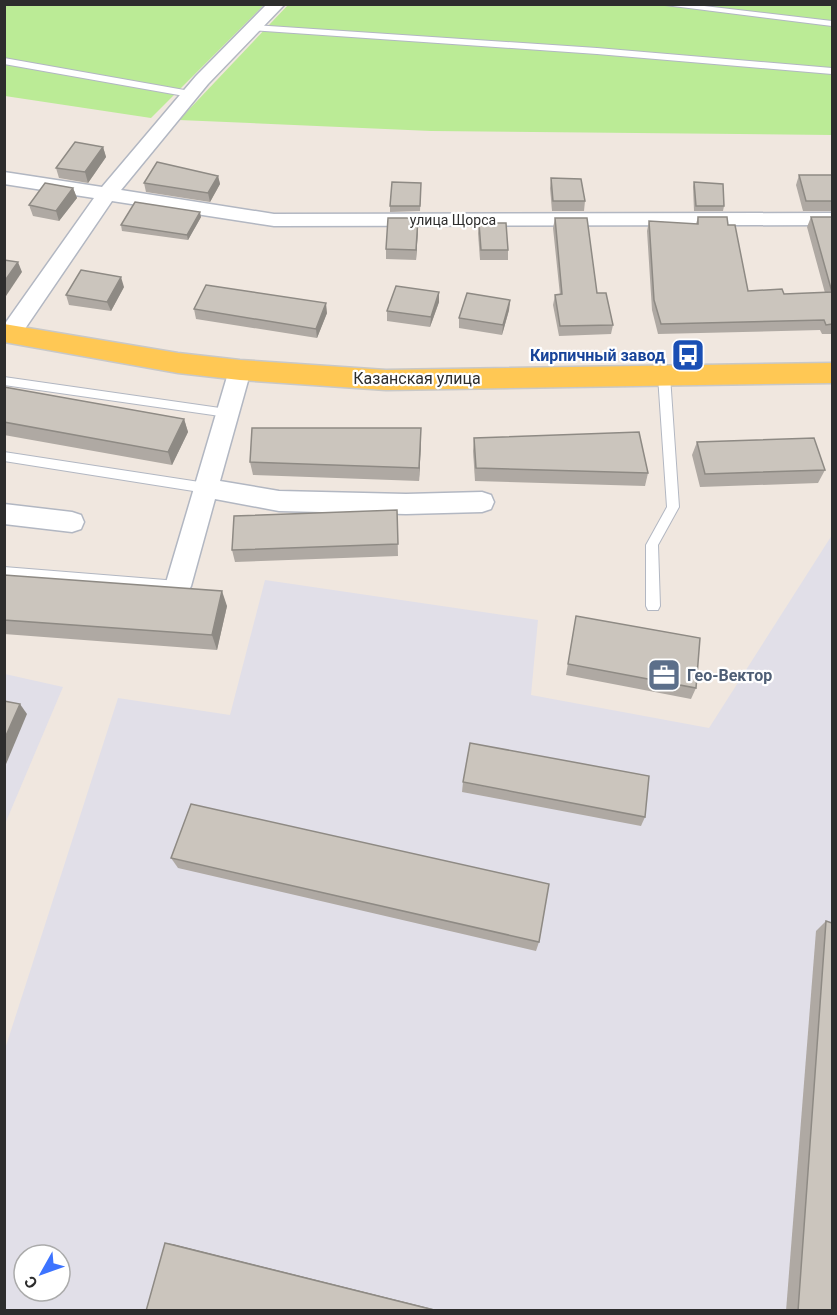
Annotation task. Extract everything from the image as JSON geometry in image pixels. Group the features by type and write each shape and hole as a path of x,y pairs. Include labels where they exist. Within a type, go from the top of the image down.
{"main road":[{"name":"Казанская улица","path":"7,333 178,363 240,370 386,380 832,373"}],"street":[{"path":"7,333 107,194 190,94 277,4"},
{"name":"улица Щорса","path":"4,178 274,220 832,219"},
{"path":"177,586 240,370"},
{"path":"206,488 279,501 406,504 482,502"},
{"path":"4,514 72,522"}],"lane":[{"path":"661,4 832,24"},
{"path":"254,28 597,51 832,71"},
{"path":"4,61 190,94"},
{"path":"653,606 652,545 673,507 664,376"},
{"path":"4,381 227,413"},
{"path":"4,456 206,488"},
{"path":"4,572 177,586"}],"shaded area":[{"path":"832,535 832,1310 5,1310 5,1049 118,698 230,715 265,580 538,620 531,695 709,728"},
{"path":"5,674 63,687 5,824"}],"green space":[{"path":"4,5 264,5 151,118 5,96"},
{"path":"288,5 832,5 832,135 431,131 179,120"}],"building":[{"path":"75,142 103,147 85,172 56,168"},
{"path":"157,162 218,176 208,193 144,183"},
{"path":"799,175 832,175 832,201 806,201"},
{"path":"551,178 581,179 585,201 553,201"},
{"path":"392,182 421,183 420,206 390,206"},
{"path":"694,182 723,184 724,206 696,206"},
{"path":"45,183 73,188 56,211 29,205"},
{"path":"135,202 200,212 187,235 121,225"},
{"path":"698,217 727,217 728,225 735,225 748,291 782,289 784,294 832,292 832,324 826,325 824,320 661,324 654,300 649,221 698,224"},
{"path":"811,217 832,217 832,292"},
{"path":"388,218 418,218 416,250 386,249"},
{"path":"555,218 587,218 597,293 606,293 613,325 560,326 555,295 562,294"},
{"path":"479,223 506,223 508,250 481,250"},
{"path":"4,260 18,262 4,282"},
{"path":"81,270 121,277 107,302 66,295"},
{"path":"206,285 326,303 316,329 194,309"},
{"path":"396,286 439,292 431,317 387,311"},
{"path":"467,293 510,300 503,325 459,318"},
{"path":"4,387 184,419 168,452 4,422"},
{"path":"252,428 421,428 419,468 250,462"},
{"path":"639,432 648,473 476,468 474,438"},
{"path":"814,438 825,470 705,474 697,442"},
{"path":"397,510 398,544 232,550 234,516"},
{"path":"4,575 222,591 212,635 4,620"},
{"path":"576,616 700,638 696,688 568,664"},
{"path":"4,701 20,704 4,740"},
{"path":"470,743 649,776 645,817 463,782"},
{"path":"191,804 549,884 539,942 171,858"},
{"path":"826,921 832,923 832,1311 798,1311"},
{"path":"165,1243 438,1311 146,1311"}],"place":[{"name":"Кирпичный завод","path":"688,355"},
{"name":"Гео-Вектор","path":"664,675"}]}
